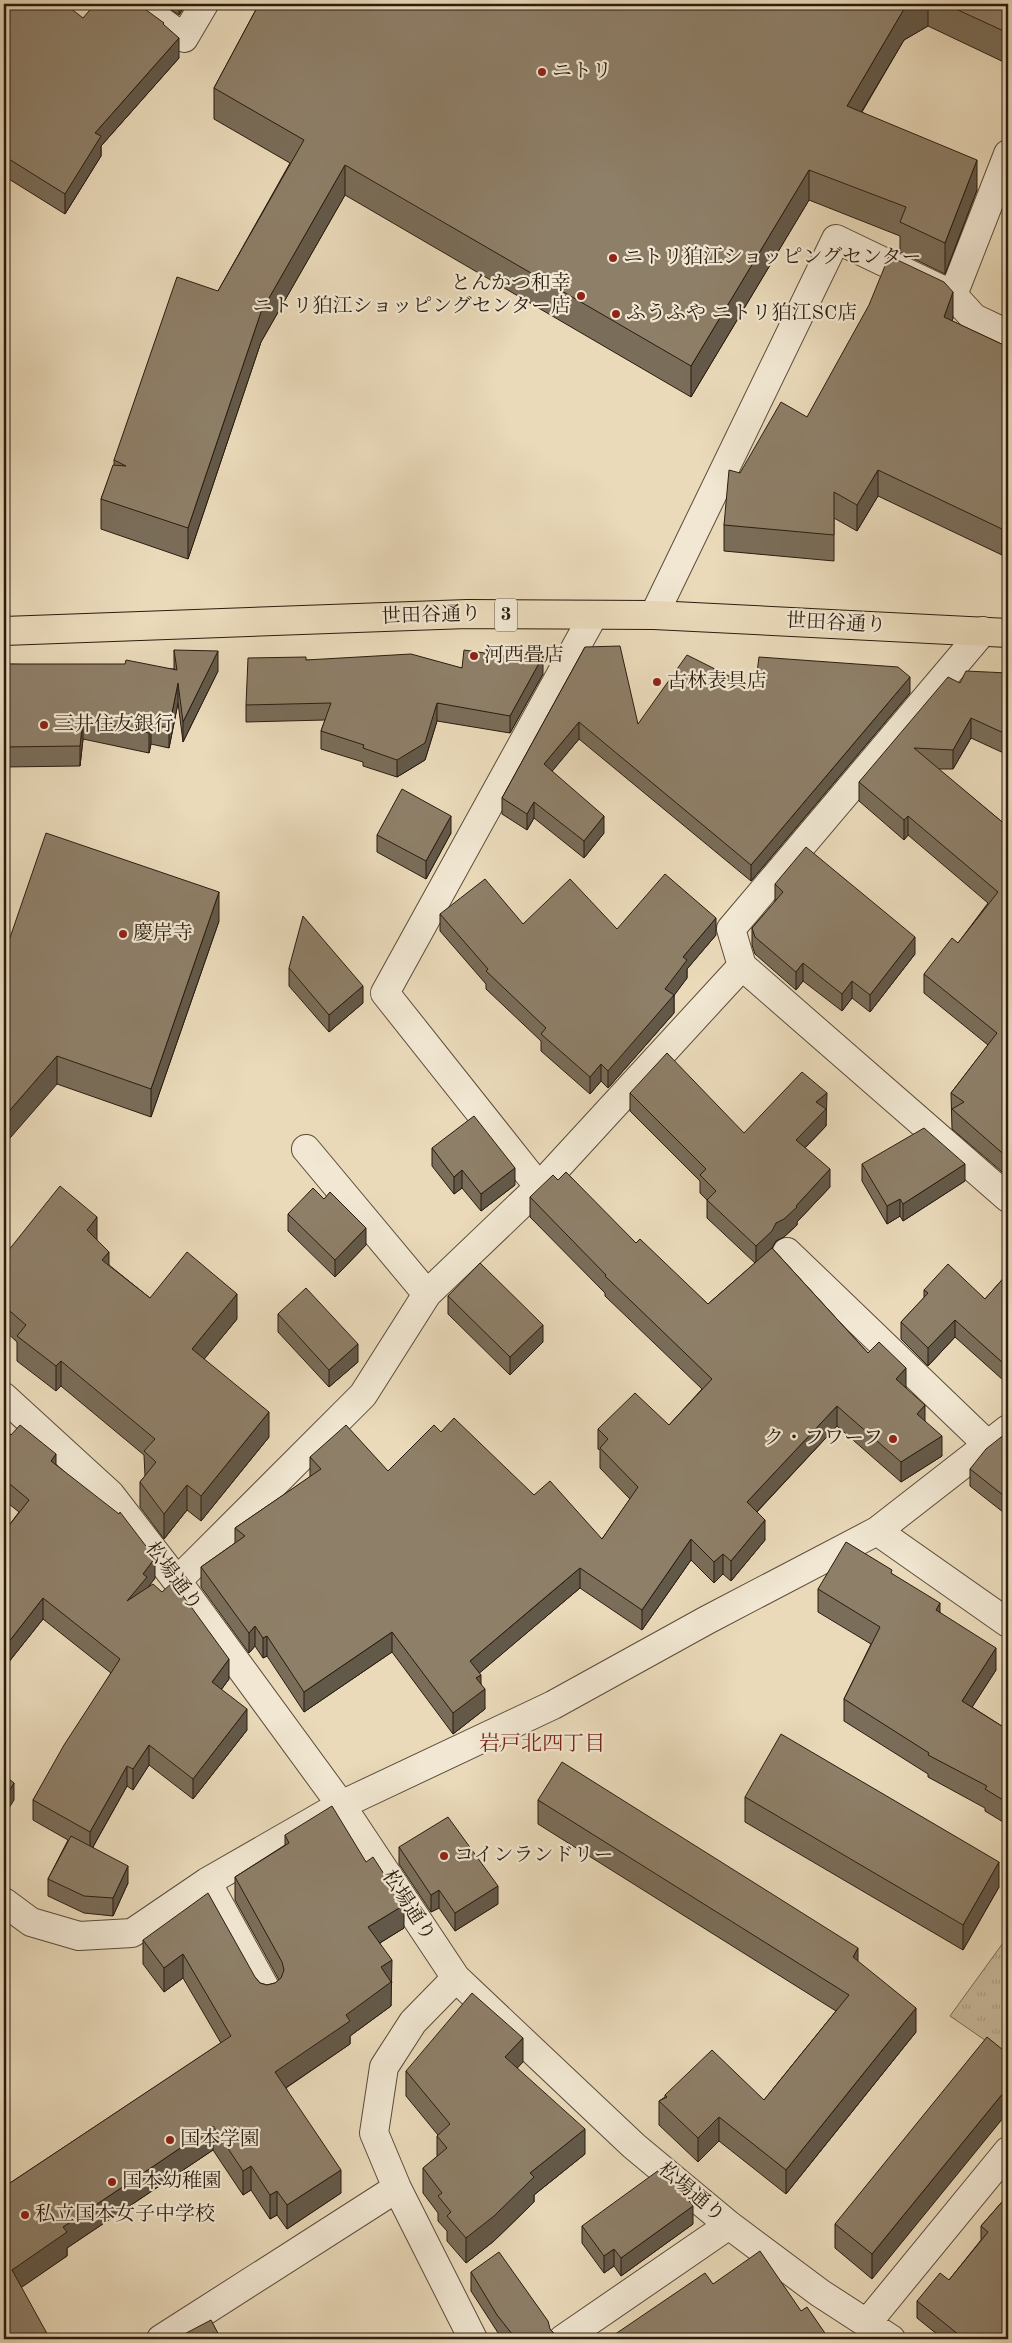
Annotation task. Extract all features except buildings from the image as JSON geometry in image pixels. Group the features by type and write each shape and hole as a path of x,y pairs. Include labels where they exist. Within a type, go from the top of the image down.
{"main road":[{"name":"世田谷通り","path":"4,631 467,614 654,615 996,632"}],"street":[{"path":"138,4 184,38 204,4"},
{"path":"953,296 1008,154"},
{"path":"654,615 836,239 953,296 974,318 1008,334"},
{"path":"539,1187 385,993 593,616"},
{"path":"996,632 731,929 742,966 1008,1198"},
{"path":"177,1581 362,1395 427,1294 539,1187 742,966"},
{"path":"306,1149 427,1294"},
{"path":"4,1902 32,1922 79,1936 132,1933 207,1882 341,1805 553,1705 698,1625 877,1531 998,1437 787,1252"},
{"name":"松場通り","path":"4,1397 110,1494 177,1581 341,1805 456,1978 634,2146 729,2225 820,2293 892,2339"},
{"path":"877,1531 1008,1623"},
{"path":"207,1882 268,1993"},
{"path":"456,1978 413,2022 384,2067 374,2133 397,2188 473,2339"},
{"path":"867,2323 1008,2151"},
{"path":"161,2339 397,2188"},
{"path":"563,2339 729,2225"}],"green space":[{"path":"1008,1936 1008,2056 950,2016"}],"place":[{"name":"ニトリ","path":"542,72"},
{"name":"ニトリ狛江ショッピングセンター","path":"613,258"},
{"name":"とんかつ和幸 ニトリ狛江ショッピングセンター店","path":"581,296"},
{"name":"ふうふや ニトリ狛江SC店","path":"616,314"},
{"name":"河西畳店","path":"474,656"},
{"name":"古林表具店","path":"657,682"},
{"name":"三井住友銀行","path":"44,725"},
{"name":"慶岸寺","path":"123,934"},
{"name":"ク・フワーフ","path":"893,1439"},
{"name":"コインランドリー","path":"444,1856"},
{"name":"国本学園","path":"170,2140"},
{"name":"国本幼稚園","path":"112,2182"},
{"name":"私立国本女子中学校","path":"25,2215"}],"district":[{"name":"岩戸北四丁目","path":"542,1744"}]}
